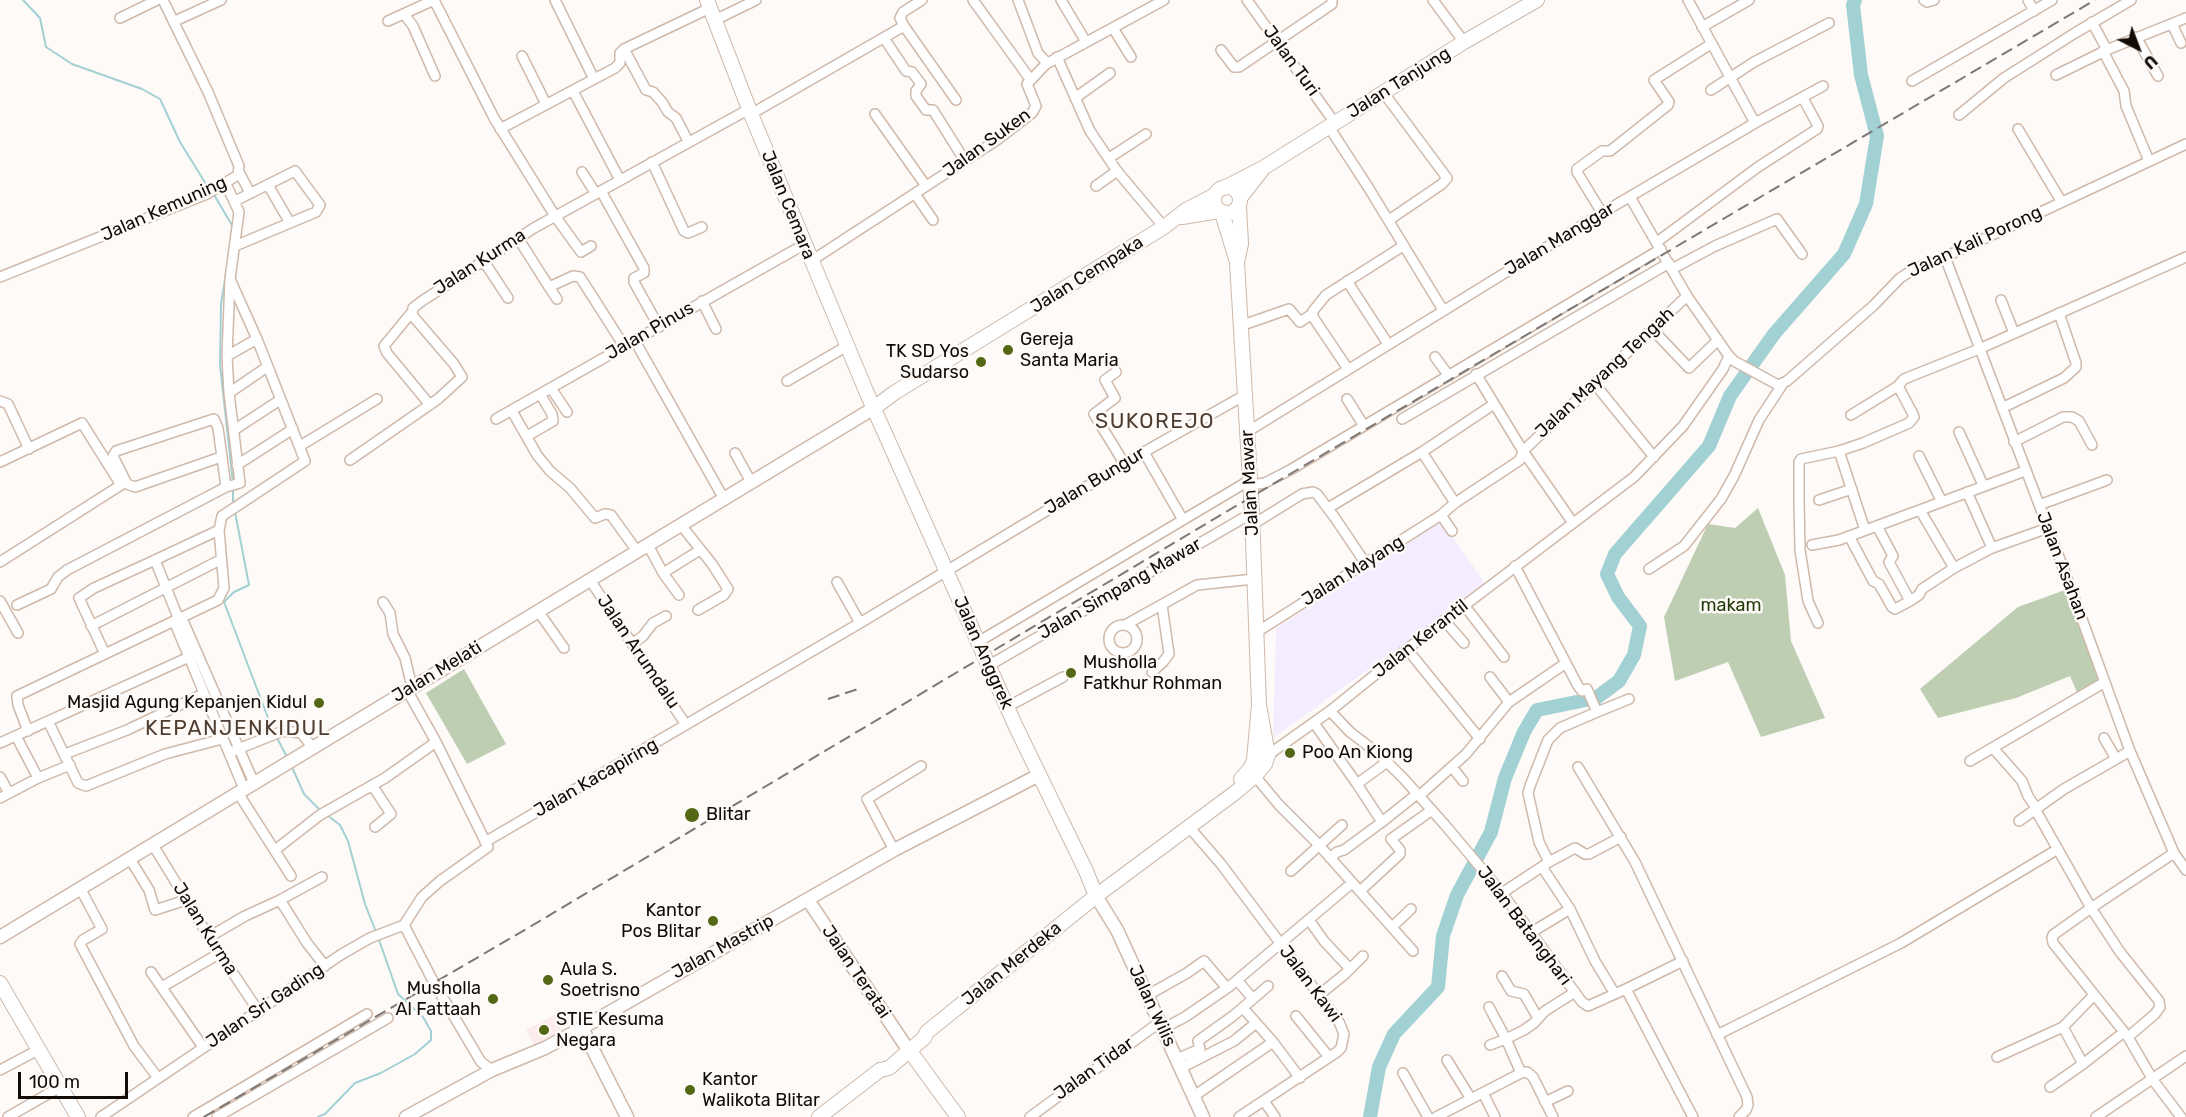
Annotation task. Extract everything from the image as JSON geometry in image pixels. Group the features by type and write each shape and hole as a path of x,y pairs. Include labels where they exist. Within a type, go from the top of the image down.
{"main road":[{"name":"Jalan Tanjung","path":"1220,192 1263,168 1464,42 1537,0"},
{"name":"Jalan Cemara","path":"711,9 750,112 874,408"},
{"name":"Jalan Tanjung","path":"1239,202 1263,168"},
{"path":"1232,189 1239,202 1230,213 1221,212 1214,204 1220,192 1232,189"},
{"name":"Jalan Cempaka","path":"874,408 904,387 1164,227 1186,210 1220,192"},
{"name":"Jalan Mawar","path":"1237,262 1241,244 1239,202"},
{"name":"Jalan Cempaka","path":"1177,218 1221,212"},
{"name":"Jalan Mawar","path":"1221,212 1237,262 1252,519 1259,705 1253,763 1222,801"},
{"name":"Jalan Melati","path":"0,937 874,408"},
{"name":"Jalan Anggrek","path":"874,408 988,666 1096,896"},
{"name":"Jalan Mawar","path":"1096,896 1256,776 1265,764 1268,755 1259,705"},
{"name":"Jalan Mastrip","path":"408,1117 487,1073 544,1048 582,1028 894,850 1039,775"},
{"name":"Jalan Wilis","path":"1096,896 1117,930 1203,1117"},
{"name":"Jalan Merdeka","path":"819,1117 880,1070 888,1068 907,1047 924,1038 927,1032 1096,896"},
{"name":"Jalan Teratai","path":"808,900 907,1047"},
{"path":"0,983 4,999 78,1117"},
{"path":"582,1028 627,1117"},
{"path":"907,1047 958,1117"}],"street":[{"path":"120,18 157,0"},
{"name":"Jalan Kemuning","path":"0,277 207,194 226,184 239,172 239,166 175,21 163,0"},
{"path":"175,21 221,0"},
{"path":"388,21 434,0 500,129 555,216 581,252 591,246"},
{"path":"555,0 594,79"},
{"path":"500,129 619,65 621,52 624,49 711,9 756,0"},
{"path":"922,0 901,14 900,18 956,100"},
{"path":"973,0 1008,52 1030,79"},
{"path":"1018,0 1038,53 1045,65"},
{"path":"1060,0 1086,42"},
{"name":"Jalan Suken","path":"811,261 997,140 1034,111 1035,101 1028,87 1030,79 1045,65 1113,28 1150,3 1164,0"},
{"name":"Jalan Turi","path":"1247,0 1332,125 1443,310"},
{"path":"1221,50 1236,68 1332,4 1332,0"},
{"path":"1433,0 1464,42"},
{"path":"1688,0 1755,123"},
{"path":"1702,27 1749,0"},
{"path":"1924,0 1927,2 1934,0"},
{"path":"2028,0 2034,11"},
{"path":"1911,81 2052,0"},
{"path":"1959,116 2004,78 2130,0"},
{"path":"404,14 413,26 435,76"},
{"path":"2055,75 2105,50 2186,18"},
{"path":"2092,22 2124,91 2126,106 2149,161"},
{"path":"1711,90 1730,77 1829,23"},
{"path":"2172,24 2181,43"},
{"name":"Jalan Kurma","path":"430,405 387,353 384,346 413,308 427,296 555,216 688,141 750,112 904,26"},
{"path":"1113,28 1131,57"},
{"path":"2136,37 2158,76"},
{"path":"884,38 906,71 913,74 921,84 916,91 916,96 926,110 933,110 965,161"},
{"path":"1602,213 1577,169 1602,151 1610,151 1668,105 1669,102 1654,80 1711,44"},
{"path":"624,49 646,90 653,92 662,102 679,123 688,141"},
{"path":"522,56 546,104"},
{"path":"1057,57 1090,131 1117,171 1164,227"},
{"path":"1075,98 1110,73"},
{"name":"Jalan Manggar","path":"1247,432 1602,213 1755,123 1823,86"},
{"path":"573,91 620,180"},
{"path":"1383,92 1447,178 1442,184 1389,220"},
{"path":"978,642 1183,520 1250,483 1265,483 1290,470 1449,376 1659,246 1758,166 1816,129 1818,126 1803,98"},
{"path":"875,114 926,186"},
{"path":"2018,129 2061,201"},
{"path":"1109,158 1146,134"},
{"name":"Jalan Kali Porong","path":"1649,569 1684,546 1714,509 1734,476 1759,420 1782,385 1873,306 1900,278 2186,144"},
{"path":"652,162 684,231 688,233 702,227"},
{"path":"1096,186 1117,171"},
{"path":"239,172 250,193"},
{"path":"235,201 296,172 320,205 316,212 235,246"},
{"path":"582,172 599,192 644,268 644,273 634,278 634,282 659,327"},
{"path":"226,184 239,212 230,279 227,356 237,465 233,485"},
{"path":"268,185 290,223"},
{"path":"915,194 933,220"},
{"path":"1630,197 1688,296 1731,358 1773,384 1782,385"},
{"path":"1402,419 1476,374 1670,266 1777,219 1802,254"},
{"path":"518,238 557,299"},
{"name":"Jalan Pinus","path":"496,419 805,244"},
{"path":"1240,326 1289,309 1300,322 1312,314 1326,295 1403,246"},
{"name":"Jalan Asahan","path":"1945,257 2130,751 2174,853 2186,870"},
{"path":"1851,415 1898,386 1904,379 1979,349 2186,257"},
{"path":"483,260 508,298"},
{"path":"549,287 573,276 580,277 624,346"},
{"path":"28,731 17,696 219,600 224,588 220,560 220,520 228,510 305,461 257,339 230,279"},
{"path":"1347,281 1388,344"},
{"name":"Jalan Mayang Tengah","path":"1448,509 1520,460 1523,451 1688,296"},
{"path":"2001,300 2014,333"},
{"path":"702,301 716,328"},
{"path":"350,460 430,405 462,377 462,374 414,319 412,312"},
{"path":"2002,408 2064,378 2076,367 2059,313"},
{"path":"1312,314 1347,369"},
{"path":"1652,329 1689,368 1718,340"},
{"path":"227,356 257,339"},
{"path":"635,340 724,498"},
{"path":"787,381 847,346"},
{"path":"1435,357 1449,376"},
{"name":"Jalan Kerantil","path":"1268,755 1330,711 1444,620 1634,477 1694,412 1731,358"},
{"path":"229,393 267,367"},
{"path":"1116,372 1105,380 1115,398 1094,414 1124,463"},
{"path":"1476,374 1523,451 1573,523"},
{"path":"1594,383 1654,457"},
{"path":"1818,623 1808,601 1800,550 1799,462 1805,458 1863,443 1912,420 1913,414 1898,386"},
{"path":"550,388 567,412"},
{"path":"527,436 553,421 552,414 540,394"},
{"name":"Jalan Bungur","path":"946,569 1245,394"},
{"path":"300,446 377,399"},
{"path":"1347,399 1364,426"},
{"path":"234,430 280,400"},
{"path":"0,401 8,404 29,449"},
{"path":"1366,564 1328,508 1422,452 1494,404"},
{"path":"512,411 550,471 570,488 592,516 597,518 605,514 611,515 663,573 678,595"},
{"path":"2014,442 2063,417 2072,417 2079,421 2092,445"},
{"path":"221,457 135,487 127,484 114,454 121,449 212,419 215,420 221,457 233,485 246,498"},
{"path":"0,462 81,423 121,485 0,562"},
{"path":"237,465 292,429"},
{"path":"1959,432 1983,485"},
{"path":"1839,451 1865,530"},
{"path":"1144,452 1183,520"},
{"path":"1422,452 1448,509 1452,531"},
{"path":"735,453 751,482"},
{"path":"1919,456 1942,502"},
{"path":"1812,545 1849,536 2025,471"},
{"path":"2039,505 2107,480"},
{"path":"17,605 51,589 58,577 67,570 233,485"},
{"path":"1819,500 1852,489"},
{"path":"1967,492 1992,548"},
{"name":"Jalan Simpang Mawar","path":"988,666 1252,519 1308,493 1317,494 1328,508"},
{"name":"Jalan Mayang","path":"1257,632 1366,564 1448,509"},
{"path":"1920,510 1954,568"},
{"path":"681,525 712,564 728,589 724,595 698,610"},
{"path":"1877,526 1893,556 1889,562 1910,602"},
{"path":"1849,536 1873,581 1879,584 1895,609 1910,602 1919,595 1922,589 1954,568 1992,548 2048,528"},
{"path":"105,654 79,597 219,530"},
{"path":"663,573 699,550"},
{"path":"155,560 179,620 184,623 198,668 203,694 222,739 275,850 291,876"},
{"path":"91,626 220,560"},
{"path":"1515,566 1581,691 1587,689 1596,709"},
{"name":"Jalan Kacapiring","path":"404,925 422,897 440,881 488,849 485,842 860,623 946,569"},
{"name":"Jalan Arumdalu","path":"595,577 632,644 686,725"},
{"path":"1127,624 1197,585 1254,579"},
{"path":"837,582 860,623"},
{"path":"0,602 18,633"},
{"path":"383,602 390,613 393,634 405,658 410,689 485,842"},
{"path":"1152,672 1163,663 1169,654 1162,605"},
{"path":"1464,605 1504,657"},
{"path":"538,611 564,648"},
{"path":"632,644 643,636 653,623 666,616"},
{"path":"179,620 176,626 189,657 198,668 238,749 245,788"},
{"path":"1444,620 1464,643"},
{"path":"1407,649 1480,739"},
{"path":"0,743 49,723 189,657"},
{"path":"1330,858 1418,795 1452,767 1480,739 1509,702 1566,663"},
{"path":"1007,707 1063,677"},
{"path":"1490,677 1509,702"},
{"path":"1970,761 2105,682"},
{"path":"66,754 127,730 203,694"},
{"path":"1615,994 1595,961 1570,909 1545,865 1528,793 1548,740 1568,724 1596,709 1629,699"},
{"name":"Jalan Batanghari","path":"1330,711 1350,732 1387,762 1432,810 1489,876 1582,1002 1588,1006 1683,961"},
{"path":"49,723 66,754 78,783 86,786 165,754 222,739"},
{"path":"1314,723 1400,850 1400,854 1360,891"},
{"path":"229,753 283,731 302,733 313,747"},
{"path":"16,736 38,778"},
{"path":"2104,738 2116,759"},
{"path":"275,850 323,813 372,785 436,742"},
{"path":"1993,748 2022,781 2028,796 2091,908 2120,952 2159,1001 2160,1006 2155,1014 2050,1087"},
{"path":"2019,821 2064,789 2130,751"},
{"path":"1357,784 1387,762"},
{"path":"0,777 4,796 38,778 70,765"},
{"path":"894,850 867,800 921,766"},
{"path":"1452,767 1463,781"},
{"path":"1578,767 1621,837 1747,1097 1748,1105 1739,1117"},
{"path":"1256,776 1279,805 1318,844 1413,951"},
{"path":"372,785 391,814 375,827"},
{"path":"1391,838 1432,810"},
{"path":"1291,871 1318,844 1342,825"},
{"name":"Jalan Kawi","path":"1189,827 1221,864 1343,1028 1341,1048 1300,1078 1239,1117"},
{"path":"1502,893 1575,848 1589,854 1621,837"},
{"name":"Jalan Kurma","path":"153,845 209,937 259,1012"},
{"path":"1717,1035 1901,943 2058,849"},
{"path":"2174,853 2091,908 2052,938 2053,943 2126,1034 2154,1080 2181,1117"},
{"path":"130,858 148,890 155,910 186,900"},
{"path":"209,937 322,877"},
{"name":"Jalan Tidar","path":"1030,1117 1161,1026 1185,1017 1227,988 1280,946 1352,883"},
{"path":"80,888 102,930 80,944 134,1046 158,1078"},
{"path":"280,900 307,943 325,966"},
{"path":"1392,927 1411,909"},
{"path":"1532,932 1570,909"},
{"path":"1309,920 1324,941 1350,969"},
{"path":"404,925 433,981 487,1073"},
{"name":"Jalan Sri Gading","path":"101,1117 325,966 370,938 404,925"},
{"path":"162,987 220,953"},
{"path":"1319,995 1363,956"},
{"path":"1148,995 1204,961 1227,988"},
{"path":"151,972 203,1047"},
{"path":"1502,976 1511,991 1524,994 1542,1015"},
{"path":"1237,980 1253,999"},
{"path":"1179,1064 1200,1049 1198,1041 1268,986"},
{"path":"1626,989 1693,1117"},
{"path":"1490,1046 1524,1030 1575,992"},
{"path":"1997,1057 2063,1027 2094,995"},
{"path":"1242,1008 1273,1042 1300,1078"},
{"path":"1489,1008 1521,1073"},
{"path":"193,1117 367,1014"},
{"path":"1296,1016 1329,1057"},
{"path":"217,1117 388,1018"},
{"path":"1179,1064 1234,1041 1256,1023"},
{"path":"2063,1027 2083,1064"},
{"path":"1194,1096 1273,1042"},
{"path":"0,1070 38,1050"},
{"path":"2096,1117 2154,1080 2186,1056"},
{"path":"1447,1060 1471,1099"},
{"path":"1403,1073 1428,1117"},
{"path":"1436,1117 1521,1073 1530,1073 1553,1117"},
{"path":"8,1117 60,1087"},
{"path":"1545,1102 1568,1091"},
{"path":"1483,1094 1495,1117"},
{"path":"1264,1101 1275,1117"}],"shaded area":[{"path":"1442,521 1486,585 1273,738 1276,628"},
{"name":"STIE Kesuma Negara","path":"554,1015 561,1031 534,1045 526,1030"}],"green space":[{"name":"makam","path":"1758,508 1785,575 1791,641 1825,718 1761,737 1728,662 1675,681 1664,617 1708,524 1735,528"},
{"path":"2065,590 2100,680 2077,692 2070,676 2016,698 1938,718 1920,689 2018,607"},
{"path":"464,669 506,744 467,764 426,693"}],"waterway":[{"path":"23,0 40,18 46,47 72,64 142,89 160,99 180,142 209,189"},
{"path":"1370,1117 1379,1067 1394,1034 1438,987 1443,936 1457,895 1491,832 1505,778 1524,732 1537,710 1596,698 1619,681 1634,655 1640,626 1618,597 1607,574 1615,554 1709,446 1730,396 1774,334 1844,254 1866,204 1877,136 1861,75 1853,5 1855,0"},
{"path":"213,193 233,227"},
{"path":"229,256 221,304 220,365 233,483"},
{"path":"233,489 233,504"},
{"path":"235,512 249,585 234,592 224,602 273,731"},
{"path":"276,736 287,757"},
{"path":"291,765 304,794 322,812"},
{"path":"327,815 340,825 348,841 365,904 376,932"},
{"path":"318,1117 325,1114 355,1083 381,1073 415,1054 431,1040 431,1031 423,1017 398,994 378,937"}],"railway":[{"path":"204,1117 528,928 1251,497 2095,0"},
{"path":"828,699 861,688"}],"place":[{"name":"Gereja Santa Maria","path":"1008,350"},
{"name":"TK SD Yos Sudarso","path":"981,362"},
{"name":"Musholla Fatkhur Rohman","path":"1071,673"},
{"name":"Masjid Agung Kepanjen Kidul","path":"319,703"},
{"name":"Poo An Kiong","path":"1290,753"},
{"name":"Blitar","path":"692,815"},
{"name":"Kantor Pos Blitar","path":"713,921"},
{"name":"Aula S. Soetrisno","path":"548,980"},
{"name":"Musholla Al Fattaah","path":"493,999"},
{"name":"STIE Kesuma Negara","path":"544,1030"},
{"name":"Kantor Walikota Blitar","path":"690,1090"}],"district":[{"name":"SUKOREJO","path":"1155,422"},
{"name":"KEPANJENKIDUL","path":"238,729"}]}
